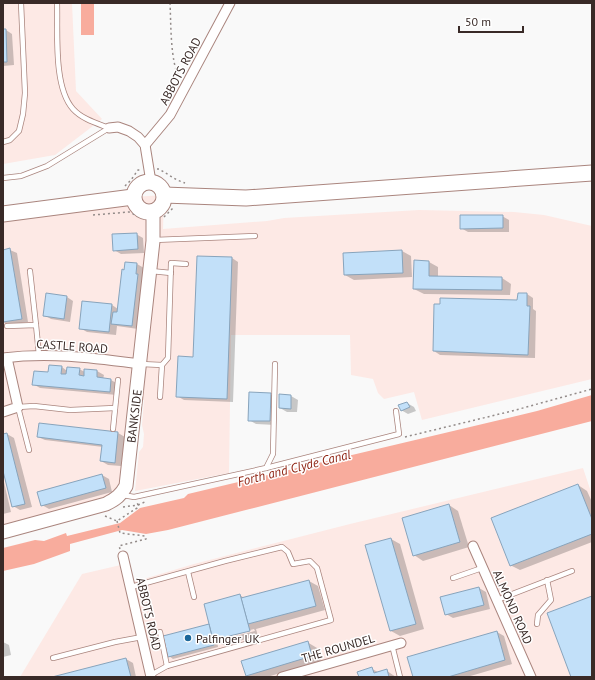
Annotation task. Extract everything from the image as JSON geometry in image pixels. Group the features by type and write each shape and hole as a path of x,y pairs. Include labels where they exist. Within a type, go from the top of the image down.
{"main road":[{"path":"169,195 153,218 147,212 142,211 137,207 134,203 133,197 137,187 141,184 151,182 160,187 169,195 246,198 592,173"},
{"path":"3,214 133,197"}],"street":[{"name":"ABBOTS ROAD","path":"145,146 170,115 230,3"},
{"path":"108,128 118,127 129,130 138,137 145,146 151,182"},
{"name":"BANKSIDE","path":"121,494 126,486 153,241 153,218"},
{"name":"CASTLE ROAD","path":"5,358 27,355 79,356 140,364"},
{"path":"3,412 18,407 5,358"},
{"path":"3,532 106,504 115,500 121,494"},
{"name":"ALMOND ROAD","path":"473,546 531,677"},
{"name":"ABBOTS ROAD","path":"123,556 151,676"},
{"name":"THE ROUNDEL","path":"282,677 401,643"}],"lane":[{"path":"3,142 10,140 19,131 23,114 25,93 21,3"},
{"path":"57,3 60,80 65,95 73,109 86,118 108,128"},
{"path":"3,178 20,176 47,166 108,128"},
{"path":"153,241 255,236"},
{"path":"160,397 162,365 168,358 171,263 186,264"},
{"path":"30,271 39,356"},
{"path":"149,271 171,273"},
{"path":"7,326 36,325"},
{"path":"140,364 162,365"},
{"path":"266,468 273,454 275,364"},
{"path":"113,429 118,380"},
{"path":"29,450 18,407 34,406 70,410 115,408"},
{"path":"121,494 134,497 266,468 399,434 396,411"},
{"path":"131,587 282,547 288,552 293,564 310,561 317,568 331,620 167,666 151,676"},
{"path":"453,578 482,568"},
{"path":"497,600 572,571"},
{"path":"188,572 194,598"},
{"path":"537,624 538,615 551,600 547,580"},
{"path":"160,632 167,666"},
{"path":"53,658 115,642 142,637"},
{"path":"392,645 400,677"}],"path":[{"path":"170,3 174,63 177,74 186,86"},
{"path":"93,215 129,212 143,219 148,224 153,218 161,223 166,215 176,206 169,195"},
{"path":"117,521 120,533 145,536 146,539 119,546 123,556"}],"shaded area":[{"path":"3,3 72,3 76,91 102,119 55,155 3,164"},
{"path":"81,3 94,3 94,35 81,35"},
{"path":"164,195 163,229 267,221 284,218 419,210 514,212 544,215 592,226 592,379 422,420 414,392 384,399 378,393 373,379 351,375 350,335 231,335 229,473 135,491 139,452 143,447 144,434 142,425 144,400 136,399 121,494 3,532 3,214 133,197"},
{"path":"592,395 592,421 168,530 146,534 122,530 70,544 70,551 34,564 3,571 3,548 35,540 44,541 66,533 67,536 120,523 140,508 184,498 188,494 537,411"},
{"path":"583,468 592,495 592,677 20,677 82,574 125,564 130,583 194,564 350,524"}],"building":[{"path":"3,29 6,29 7,62 3,62"},
{"path":"460,215 503,215 503,228 460,229"},
{"path":"137,233 138,249 113,251 112,234"},
{"path":"10,248 22,319 3,322 3,250"},
{"path":"402,250 403,273 344,275 343,253"},
{"path":"197,256 232,257 227,399 176,397 178,356 193,357"},
{"path":"414,260 429,261 429,276 502,277 502,290 413,289"},
{"path":"125,262 137,263 136,274 138,274 132,326 111,324 113,312 117,312 122,269 124,270"},
{"path":"46,293 67,296 64,319 43,316"},
{"path":"518,293 527,293 527,306 530,306 528,355 433,351 434,304 440,304 440,298 517,300"},
{"path":"82,301 112,304 109,332 79,329"},
{"path":"49,365 62,366 61,374 66,374 67,367 80,368 79,375 84,376 84,369 97,370 97,377 111,379 110,392 32,385 34,371 48,372"},
{"path":"249,392 271,393 270,421 248,421"},
{"path":"279,394 291,395 291,409 279,408"},
{"path":"407,402 410,407 401,411 398,405"},
{"path":"39,423 118,432 115,463 100,461 102,445 37,437"},
{"path":"7,433 25,504 12,507 3,471 3,434"},
{"path":"102,474 106,488 41,506 37,492"},
{"path":"578,484 592,519 592,534 510,566 491,518"},
{"path":"449,504 460,542 413,556 402,518"},
{"path":"391,538 416,624 390,631 365,545"},
{"path":"309,580 316,606 248,624 241,598"},
{"path":"479,587 484,605 445,615 440,597"},
{"path":"240,594 250,631 213,640 204,604"},
{"path":"592,596 592,677 571,677 547,613"},
{"name":"Palfinger UK","path":"209,624 214,645 168,657 163,636"},
{"path":"497,631 505,660 448,677 413,677 407,657"},
{"path":"308,641 312,656 246,676 241,661"},
{"path":"126,658 131,677 52,677"},
{"path":"372,667 374,673 387,669 389,677 359,677 357,672"}],"place":[{"name":"Palfinger UK","path":"188,638"}],"water label":[{"name":"Forth and Clyde Canal","path":"294,468"}]}
